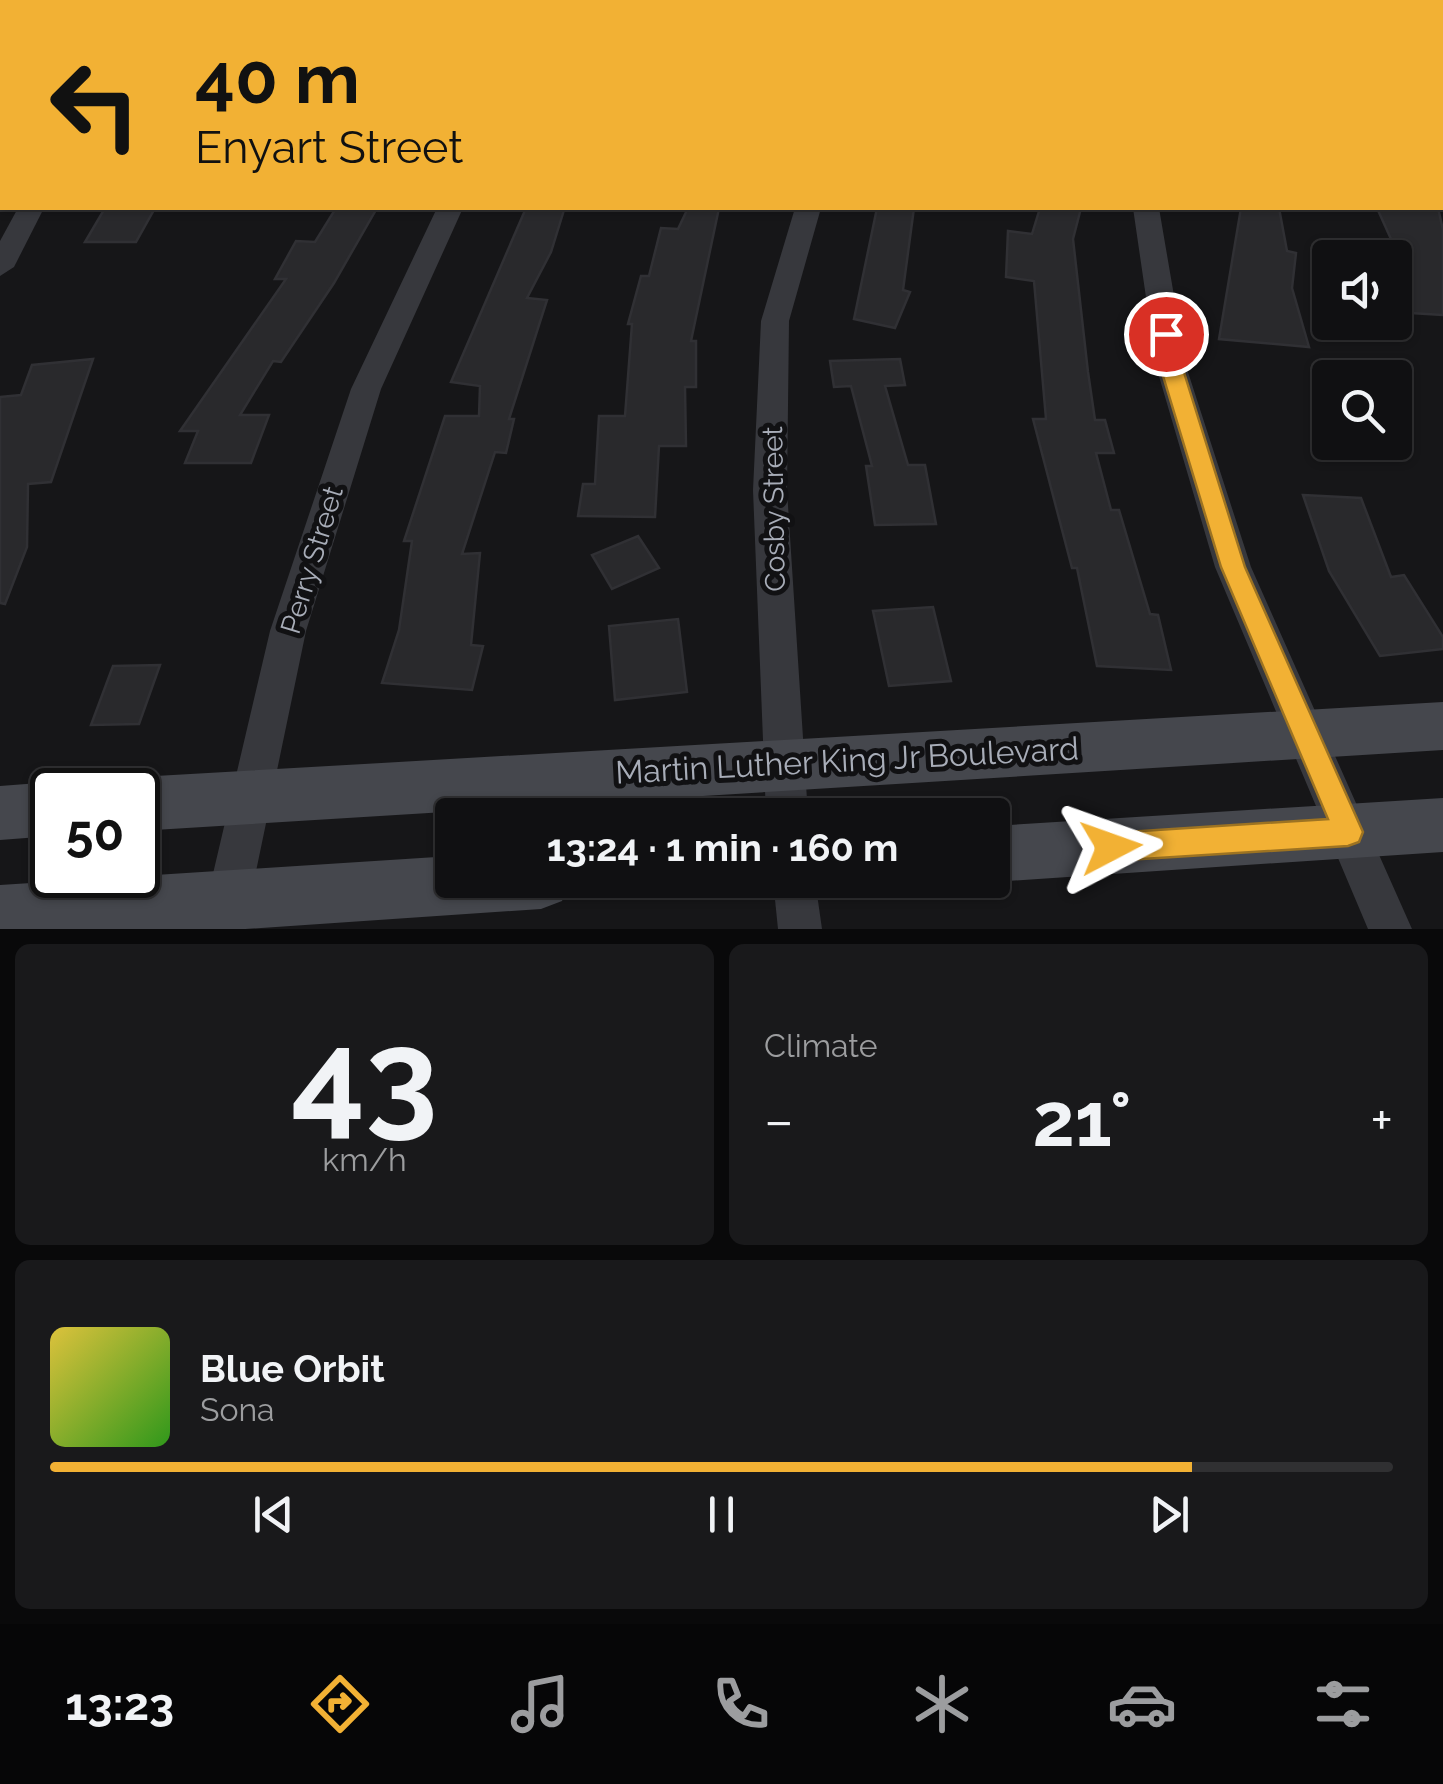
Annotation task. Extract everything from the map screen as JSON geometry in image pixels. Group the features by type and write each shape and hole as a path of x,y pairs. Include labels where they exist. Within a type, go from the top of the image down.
{"main road":[{"name":"Martin Luther King Jr Boulevard","path":"160,802 251,796 785,788 1443,726"},
{"path":"0,813 30,811"},
{"path":"1010,853 1443,825"},
{"path":"8,914 225,913 435,891"}],"street":[{"path":"0,267 30,210"},
{"name":"Perry Street","path":"225,913 288,630 366,390 449,210"},
{"name":"Cosby Street","path":"785,788 770,490 775,322 807,210"},
{"path":"1146,210 1171,366 1233,567 1390,929"},
{"path":"796,898 800,929"}],"building":[{"path":"104,210 154,210 136,242 85,242"},
{"path":"335,210 376,210 334,283 281,362 273,361 240,415 269,415 251,463 185,463 198,431 180,431 286,279 275,279 296,241 315,242"},
{"path":"525,210 564,210 551,252 527,298 547,300 509,419 514,419 506,453 495,452 462,554 480,553 471,645 483,646 472,690 382,683 399,630 412,541 404,541 445,416 479,416 480,386 451,382"},
{"path":"687,210 719,210 691,341 696,341 696,387 685,387 686,446 659,446 655,517 578,516 583,484 595,484 599,416 625,416 632,324 628,324 641,276 649,276 661,228 678,229"},
{"path":"877,210 914,210 903,290 910,292 895,328 854,319"},
{"path":"1039,210 1080,210 1073,239 1088,372 1095,420 1105,420 1114,453 1096,453 1111,510 1119,510 1150,614 1158,615 1171,670 1097,666 1077,568 1072,568 1033,419 1046,419 1034,281 1006,277 1008,231 1032,234"},
{"path":"1241,210 1279,210 1287,251 1296,253 1292,288 1309,347 1219,339"},
{"path":"1378,210 1438,210 1443,230 1443,315 1412,313 1412,240 1391,240"},
{"path":"93,359 51,482 28,484 27,547 5,604 0,603 0,397 21,395 32,365"},
{"path":"900,359 905,385 885,386 908,465 925,465 936,524 875,525 866,466 872,466 851,386 834,387 830,361"},
{"path":"1303,495 1361,498 1391,577 1404,575 1443,637 1443,649 1380,656 1329,571"},
{"path":"638,536 659,568 612,589 592,555"},
{"path":"933,607 951,681 889,686 873,611"},
{"path":"678,619 687,692 615,700 609,626"},
{"path":"160,665 139,724 91,725 113,666"}],"route":[{"path":"1111,847 1348,832 1233,567 1171,366 1166,334"}]}
